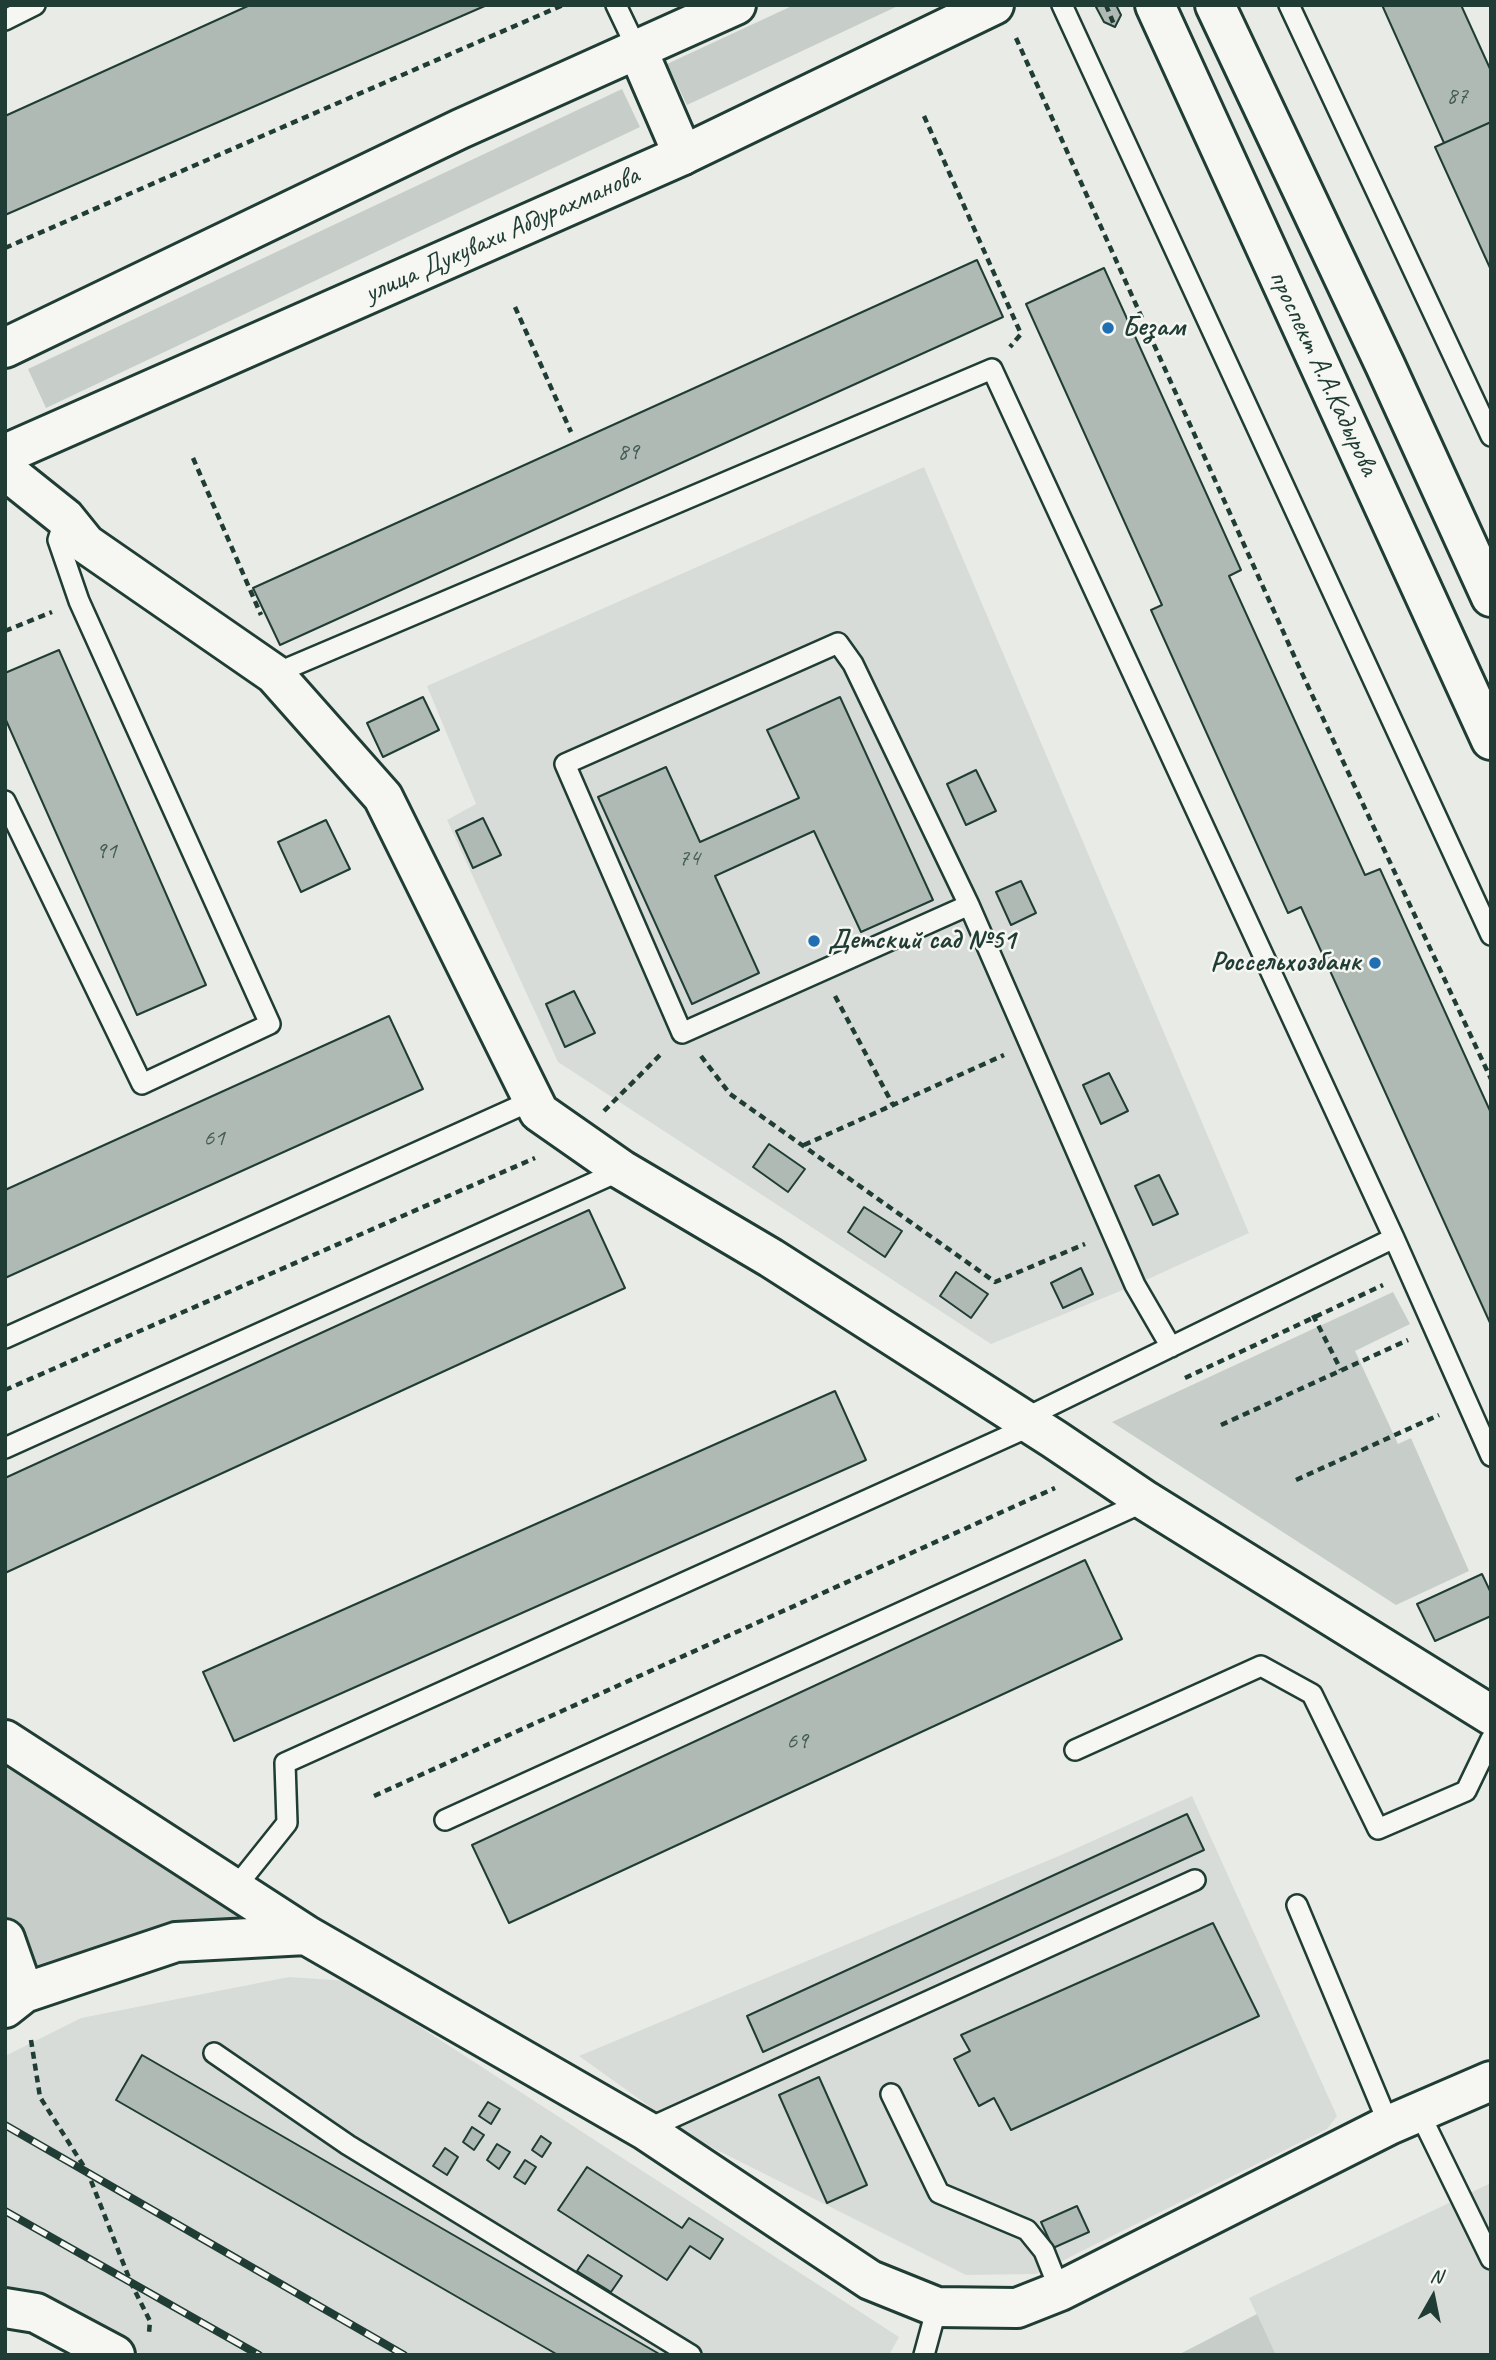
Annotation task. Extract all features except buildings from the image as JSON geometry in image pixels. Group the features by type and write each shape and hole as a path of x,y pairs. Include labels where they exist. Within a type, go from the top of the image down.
{"street":[{"path":"5,348 460,129 736,5"},
{"name":"проспект А.А.Кадырова","path":"1155,5 1491,740"},
{"name":"проспект А.А.Кадырова","path":"1215,5 1491,597"},
{"name":"улица Дукувахи Абдурахманова","path":"5,454 683,155 1003,18"},
{"path":"638,51 683,155"},
{"path":"5,470 65,518 86,544 279,672 383,797 539,1112 622,1171 771,1258 1099,1468 1146,1501 1491,1715"},
{"path":"5,1740 306,1935 645,2130 870,2280 937,2307 1017,2308 1060,2291 1404,2119 1491,2081"},
{"path":"5,1939 15,2000 176,1942 306,1935"},
{"path":"5,2308 36,2313 115,2355"}],"lane":[{"path":"5,20 35,5"},
{"path":"616,5 638,51"},
{"path":"1062,5 1491,935"},
{"path":"1289,5 1491,436"},
{"path":"279,672 992,369 1394,1238 1491,1456"},
{"path":"5,801 142,1084 271,1024 79,601 58,540 65,518"},
{"path":"969,905 682,1033 565,764 838,643 853,664 969,905 1135,1284 1171,1347"},
{"path":"5,1338 533,1100"},
{"path":"5,1448 622,1171"},
{"path":"235,1888 287,1823 285,1763 1028,1422 1171,1347 1394,1238"},
{"path":"444,1820 1146,1501"},
{"path":"1075,1750 1261,1666 1312,1693 1378,1829 1466,1791 1491,1740"},
{"path":"645,2130 1195,1880"},
{"path":"1297,1905 1404,2119 1491,2259"},
{"path":"214,2053 348,2145 691,2355"},
{"path":"891,2094 939,2193 1027,2230 1044,2251 1060,2291"},
{"path":"924,2355 937,2307"}],"path":[{"path":"5,248 563,5"},
{"path":"1106,5 1115,27"},
{"path":"1003,18 1300,669 1491,1079"},
{"path":"924,117 1021,334 992,369"},
{"path":"515,307 571,432"},
{"path":"193,458 279,672"},
{"path":"5,631 79,601"},
{"path":"821,971 893,1105"},
{"path":"804,1146 1029,1044"},
{"path":"1178,1381 1410,1273"},
{"path":"1298,1285 1341,1370"},
{"path":"1221,1425 1435,1329"},
{"path":"1296,1480 1467,1403"},
{"path":"374,1796 1099,1468"},
{"path":"15,2000 40,2096 88,2173 131,2283 150,2321"}],"shaded area":[{"path":"794,5 900,5 687,105 667,64"},
{"path":"622,89 640,127 46,408 28,369"},
{"name":"Детский сад №51","path":"924,467 1249,1233 1135,1285 991,1344 558,1062 447,820 476,804 427,686"},
{"path":"1393,1292 1410,1324 1355,1351 1398,1444 1411,1438 1469,1571 1396,1605 1112,1422"},
{"path":"5,1740 306,1935 24,1993 5,1939"},
{"path":"1192,1796 1337,2116 1327,2129 1036,2274 966,2275 695,2139 579,2056 1066,1853"},
{"path":"289,1977 349,1981 899,2337 889,2355 143,2355 39,2295 5,2290 5,2056 81,2018"},
{"path":"1491,2183 1491,2355 1276,2355 1249,2298"},
{"path":"1257,2314 1276,2355 1178,2355"}],"railway":[{"path":"5,2125 404,2355"},
{"path":"5,2211 259,2355"}],"place":[{"name":"Безам","path":"1108,328"},
{"name":"Детский сад №51","path":"814,941"},
{"name":"Россельхозбанк","path":"1375,963"}]}
